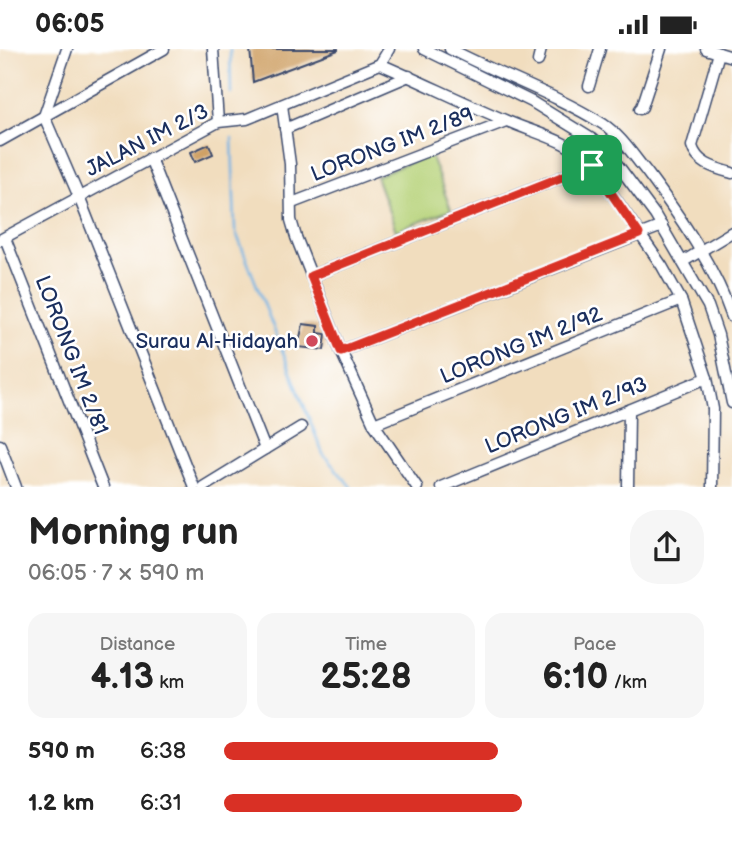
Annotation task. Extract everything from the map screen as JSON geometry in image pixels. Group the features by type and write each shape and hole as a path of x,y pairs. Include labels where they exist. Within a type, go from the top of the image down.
{"street":[{"path":"67,49 44,116 194,487"},
{"path":"0,141 164,49"},
{"path":"213,49 218,122"},
{"path":"389,49 380,64 506,121 569,145 592,165 662,266 681,300 713,409 712,487"},
{"path":"424,49 532,102 592,139 611,156 662,226 708,306 718,335 732,403"},
{"path":"450,49 605,125 625,144 671,205 726,298 732,317"},
{"path":"538,61 541,49"},
{"path":"589,86 600,49"},
{"path":"640,109 661,49"},
{"path":"706,49 732,57"},
{"path":"719,53 692,146 701,161 732,173"},
{"name":"JALAN IM 2/3","path":"2,239 218,122 247,119 380,64"},
{"path":"285,129 408,76"},
{"path":"282,105 292,202 291,220 341,351 374,424 417,487"},
{"name":"LORONG IM 2/89","path":"292,202 506,121"},
{"path":"150,158 265,449"},
{"path":"311,276 592,165"},
{"path":"341,351 662,226"},
{"path":"684,261 732,232"},
{"name":"LORONG IM 2/81","path":"2,239 103,487"},
{"name":"LORONG IM 2/92","path":"374,424 681,300"},
{"name":"LORONG IM 2/93","path":"441,487 706,378"},
{"path":"628,487 629,410"},
{"path":"203,487 301,427"},
{"path":"0,445 16,487"}],"green space":[{"path":"430,154 451,210 396,231 376,176"}],"building":[{"path":"250,49 338,49 338,50 253,82"},
{"path":"209,144 213,154 195,162 191,152"},
{"name":"Surau Al-Hidayah","path":"303,324 318,326 318,333 326,334 324,350 298,347"}],"waterway":[{"path":"230,49 231,93"},
{"path":"232,138 235,230 323,454 351,487"}],"place":[{"name":"Surau Al-Hidayah","path":"312,341"}],"route":[{"path":"592,165 639,234 341,351 311,276 592,165"}]}
